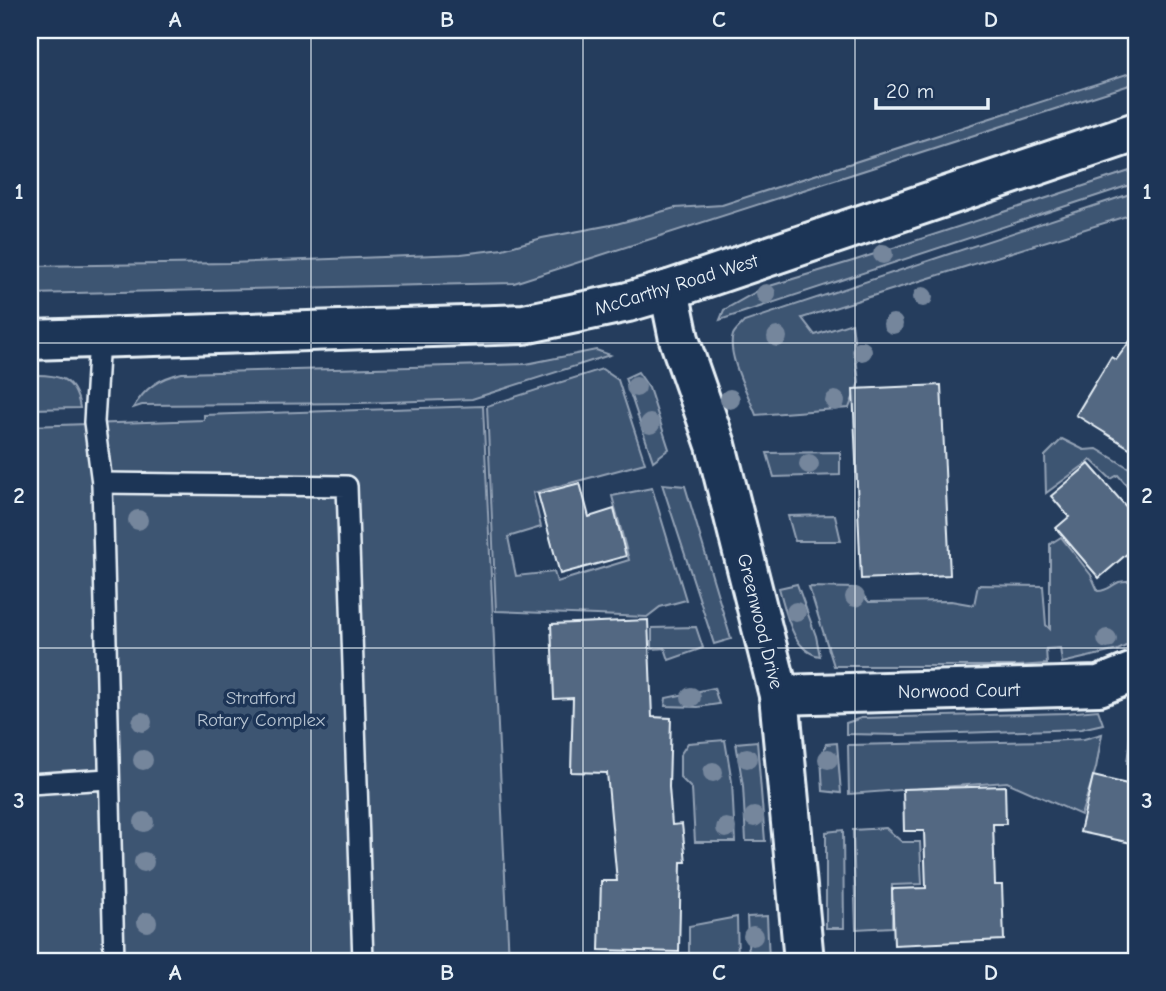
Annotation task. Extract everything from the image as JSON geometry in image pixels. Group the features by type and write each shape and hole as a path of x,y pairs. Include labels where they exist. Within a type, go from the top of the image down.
{"street":[{"name":"McCarthy Road West","path":"30,340 524,324 628,303 1136,132"},
{"name":"Greenwood Drive","path":"669,290 679,339 716,445 779,695 804,961"},
{"name":"Norwood Court","path":"779,695 1099,687 1136,671"}],"lane":[{"path":"99,338 93,422 102,483 114,961"},
{"path":"102,483 347,486 363,961"},
{"path":"30,784 108,779"}],"green space":[{"path":"1136,71 1136,83 514,283 30,294 30,266 229,263 461,254 503,249 675,208 722,205"},
{"path":"1136,169 1136,183 720,320 724,310 763,288"},
{"path":"1136,192 1136,213 802,318 815,335 852,323 859,382 849,408 756,415 733,353 733,335 744,322"},
{"path":"596,350 610,355 472,399 142,405 133,408 153,385 182,373 526,364"},
{"path":"602,369 618,380 645,463 533,493 541,527 508,537 516,576 554,572 557,582 629,560 612,496 652,488 686,600 660,607 647,617 496,611 487,406"},
{"path":"638,372 649,388 669,449 653,461 625,378"},
{"path":"30,375 49,375 64,379 74,390 80,408 30,409"},
{"name":"Stratford Rotary Complex","path":"483,406 509,961 30,961 30,426 204,420 204,415"},
{"path":"1062,439 1084,450 1097,449 1136,472 1136,496 1118,475 1111,479 1091,460 1046,493 1045,456"},
{"path":"840,452 840,475 774,477 767,453"},
{"path":"662,484 685,486 731,639 714,644"},
{"path":"835,515 841,541 795,541 788,516"},
{"path":"1061,537 1091,575 1098,591 1119,582 1136,579 1136,641 1118,650 1062,663 1060,648 1046,649 1047,664 834,666 809,587 856,588 869,602 951,601 974,605 978,585 1043,586 1046,625 1050,629 1050,544"},
{"path":"797,584 816,636 820,656 803,647 788,619 779,588"},
{"path":"696,627 703,648 669,660 665,648 652,649 652,628"},
{"path":"714,688 719,704 698,707 665,706 666,698"},
{"path":"1098,710 1103,724 1081,729 901,735 846,734 846,723 861,718"},
{"path":"1136,722 1136,766 1127,763 1131,729"},
{"path":"1102,734 1096,768 1081,815 1007,782 849,794 848,745 1050,741 1084,739"},
{"path":"725,740 732,782 735,842 695,842 692,789 680,777 680,755 688,743"},
{"path":"757,741 765,841 746,841 743,786 736,743"},
{"path":"837,743 841,793 823,791 821,757 826,744"},
{"path":"886,828 902,842 920,842 922,884 892,885 892,927 856,929 853,830"},
{"path":"843,830 844,928 826,928 826,832"},
{"path":"767,916 769,961 749,961 747,917"},
{"path":"737,917 738,961 689,961 689,926"},
{"path":"896,955 896,961 857,961 857,956"}],"building":[{"path":"1136,333 1136,452 1076,415 1111,357 1116,360"},
{"path":"941,385 950,575 861,579 853,389"},
{"path":"1089,464 1136,518 1136,546 1099,578 1056,528 1069,517 1051,496"},
{"path":"580,483 589,517 614,509 626,556 560,574 538,494"},
{"path":"648,620 652,717 671,718 669,787 672,825 682,824 686,862 681,862 679,952 599,950 601,881 617,881 607,773 571,772 573,698 554,699 551,624"},
{"path":"1093,776 1136,786 1136,844 1080,832"},
{"path":"1005,786 1006,824 993,824 995,885 1002,885 1004,940 894,945 892,889 926,888 924,831 904,831 903,789"}]}
